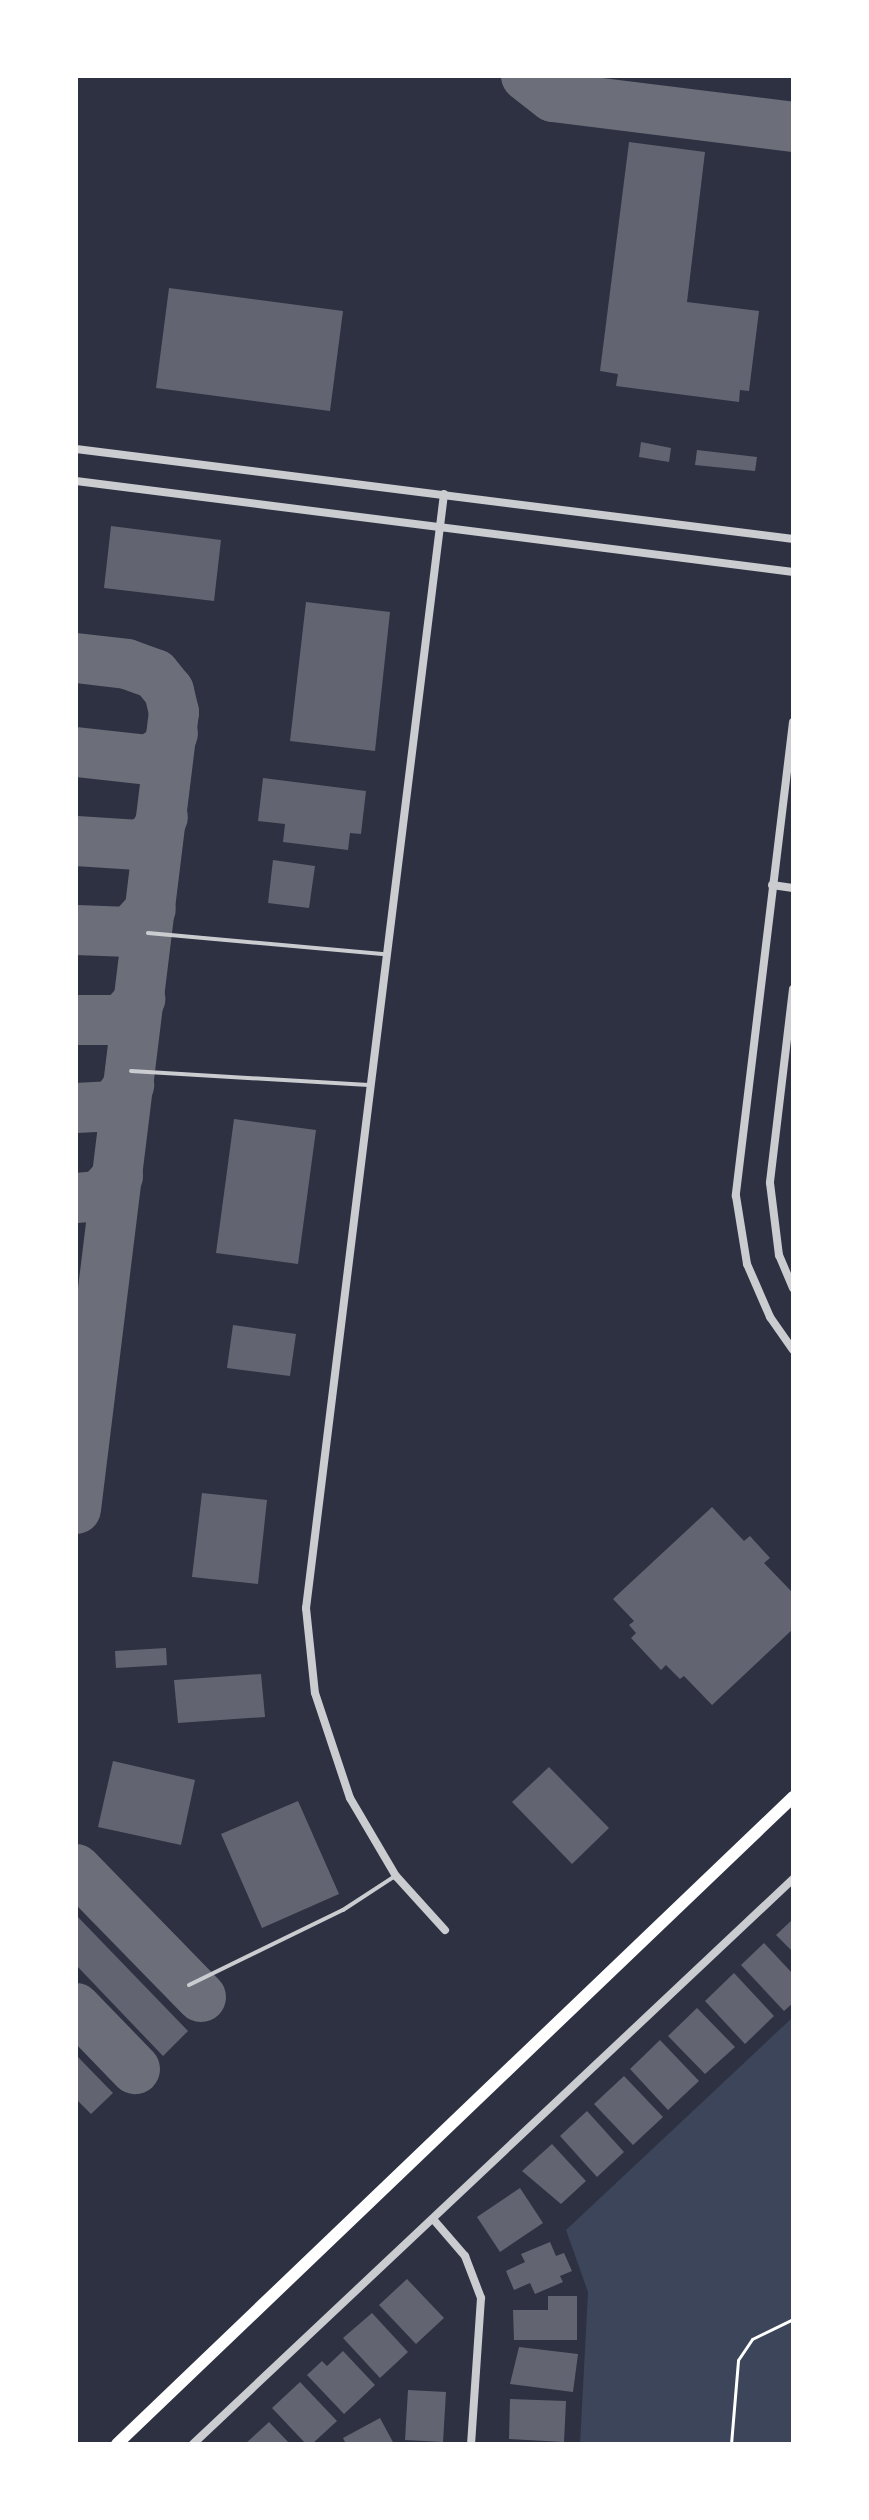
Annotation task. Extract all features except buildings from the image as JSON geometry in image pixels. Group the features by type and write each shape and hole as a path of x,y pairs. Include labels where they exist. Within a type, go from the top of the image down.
{"main road":[{"path":"117,2444 793,1797"}],"street":[{"path":"76,449 793,539"},
{"path":"76,481 793,572"},
{"path":"444,494 306,1608 315,1693 325,1732 363,1826 396,1876 445,1930"},
{"path":"793,722 736,1196 747,1264 770,1317 793,1350"},
{"path":"772,885 793,888"},
{"path":"793,989 770,1183 779,1255 793,1288"},
{"path":"193,2444 793,1879"},
{"path":"433,2219 465,2256 481,2298 471,2444"}],"lane":[{"path":"148,933 385,954"},
{"path":"131,1071 369,1085"},
{"path":"189,1985 343,1910 396,1876"}],"path":[{"path":"731,2444 738,2360 752,2339 793,2319"}],"shaded area":[{"path":"793,2017 793,2444 580,2444 588,2292 566,2230"}],"taxiway":[{"path":"526,76 553,97 793,127"},
{"path":"76,658 127,664 155,674 169,691 174,712 76,1509"},
{"path":"76,752 149,760 166,749 173,733"},
{"path":"76,841 139,845 154,836 163,817"},
{"path":"76,930 130,932 151,909"},
{"path":"76,1020 122,1020 140,999"},
{"path":"76,1108 114,1106 129,1085"},
{"path":"76,1198 100,1196 118,1176"},
{"path":"76,1869 201,1997"},
{"path":"76,2008 135,2069"}]}
